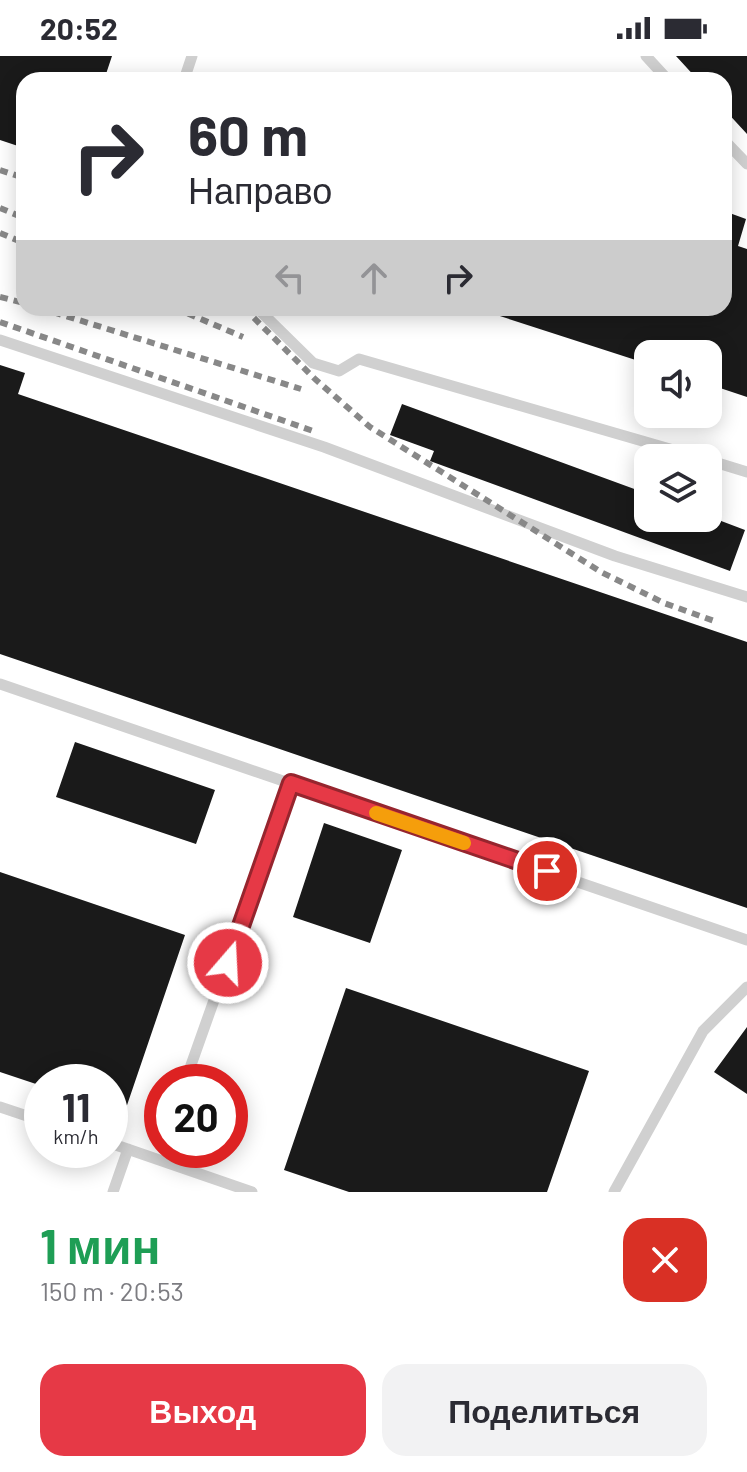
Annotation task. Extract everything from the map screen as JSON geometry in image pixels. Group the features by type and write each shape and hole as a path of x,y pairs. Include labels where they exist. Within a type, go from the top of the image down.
{"lane":[{"path":"646,56 661,72"},
{"path":"732,148 747,164"},
{"path":"265,316 313,363 339,371 359,359 653,444"},
{"path":"0,340 324,447 615,556 747,597"},
{"path":"722,464 747,472"},
{"path":"0,684 747,940"},
{"path":"191,1064 291,783"},
{"path":"614,1192 703,1031 747,987"},
{"path":"0,1107 24,1115"},
{"path":"128,1149 144,1152"},
{"path":"113,1192 121,1168"},
{"path":"194,1168 252,1192"}],"building":[{"path":"0,56 112,56 107,72 16,72 16,145 0,140"},
{"path":"676,56 747,56 747,134 732,118 732,72 691,72"},
{"path":"732,214 746,219 738,246 747,249 747,397 722,389 722,340 634,340 634,359 500,316 732,316"},
{"path":"0,365 25,373 18,394 747,642 747,908 0,654"},
{"path":"402,404 634,489 634,532 722,532 722,521 745,530 730,571 430,461 434,451 390,435"},
{"path":"75,742 215,790 196,844 56,797"},
{"path":"324,823 402,850 370,943 293,917"},
{"path":"0,872 185,935 128,1102 128,1064 24,1064 24,1080 0,1072"},
{"path":"346,988 589,1071 547,1192 349,1192 284,1170"},
{"path":"747,1027 747,1094 714,1072"}],"railway":[{"path":"0,170 16,175"},
{"path":"0,208 16,215"},
{"path":"0,233 16,240"},
{"path":"0,297 16,301"},
{"path":"66,316 301,389"},
{"path":"194,316 243,337"},
{"path":"252,316 315,379 370,427 601,572 664,603 717,622"},
{"path":"0,322 316,432"}],"slow traffic":[{"path":"376,813 464,843"}],"route":[{"path":"228,963 291,783 547,871"}]}
